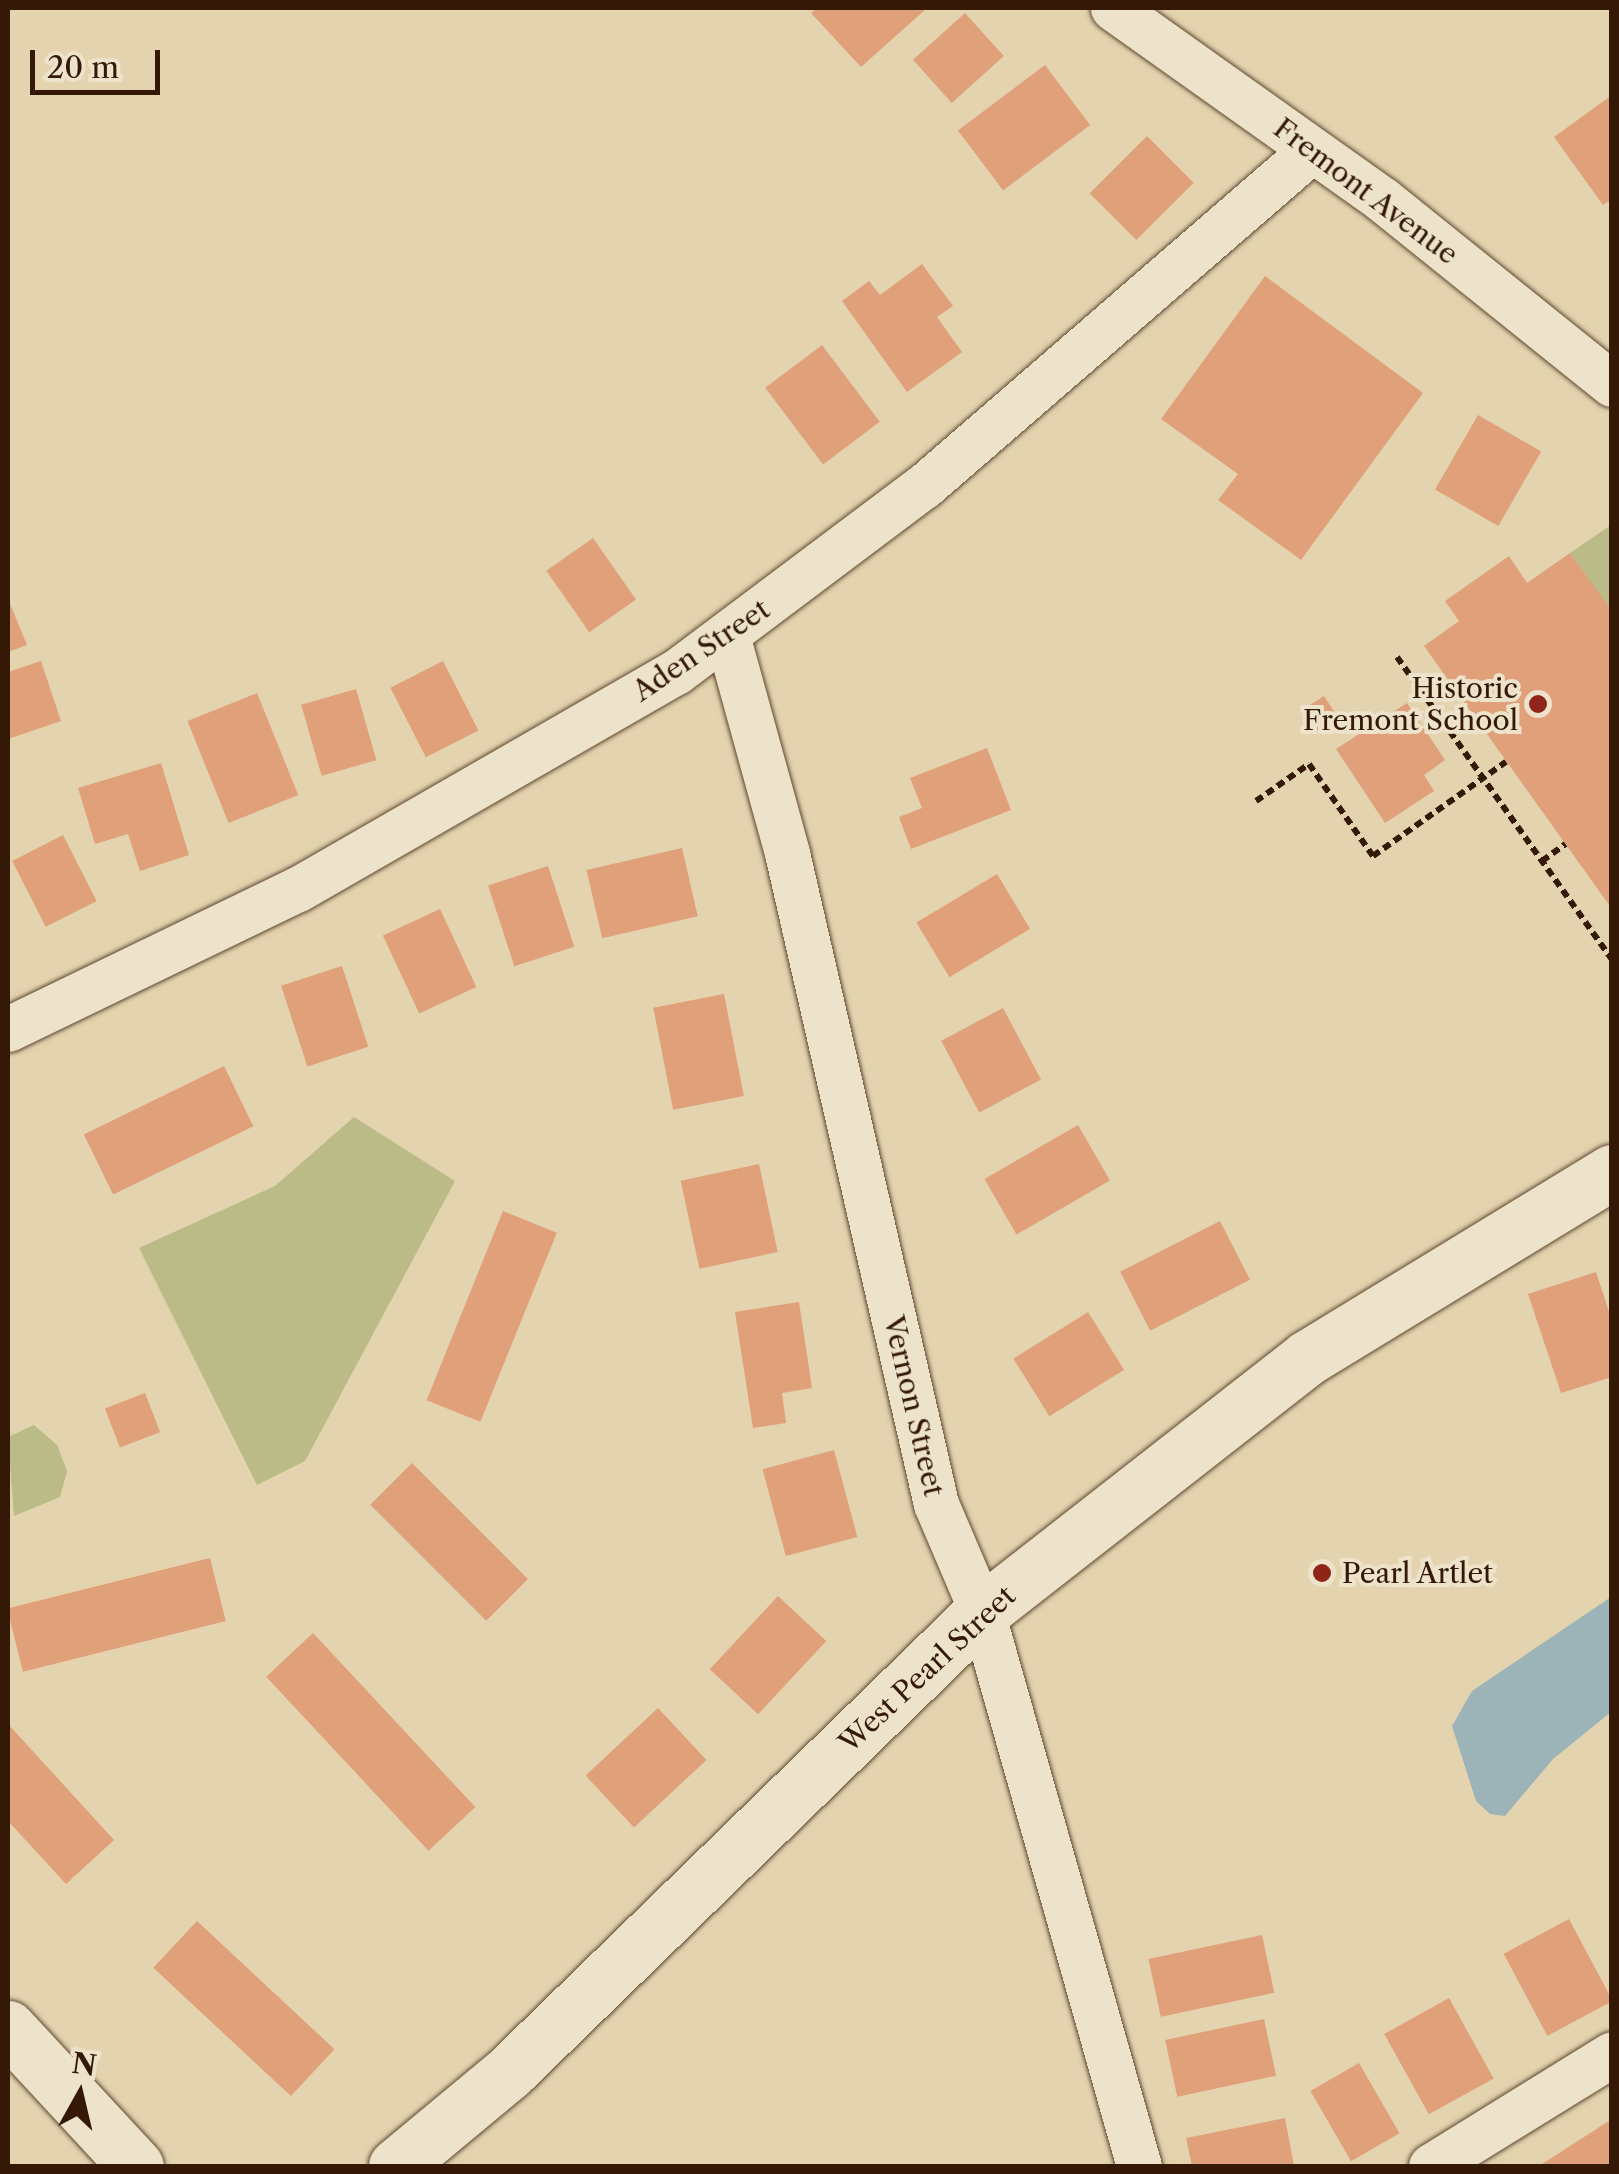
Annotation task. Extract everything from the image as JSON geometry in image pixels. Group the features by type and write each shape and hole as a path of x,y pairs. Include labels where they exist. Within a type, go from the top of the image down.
{"street":[{"name":"Fremont Avenue","path":"1113,8 1312,150 1612,384"},
{"name":"Aden Street","path":"8,1028 298,890 727,635 1134,312 1312,150"},
{"name":"Vernon Street","path":"727,635 787,853 936,1504 982,1612 1138,2166"},
{"name":"West Pearl Street","path":"396,2166 508,2073 982,1612 1307,1358 1612,1172"},
{"path":"8,2028 136,2166"},
{"path":"1430,2166 1612,2054"}],"path":[{"path":"1397,657 1612,960"},
{"path":"1256,801 1309,764 1373,856 1506,762"},
{"path":"1542,860 1565,844"}],"green space":[{"path":"1611,525 1611,612 1570,553"},
{"path":"354,1117 455,1181 305,1461 257,1485 139,1248 275,1186"},
{"path":"34,1425 57,1445 67,1471 60,1497 14,1516 8,1437"}],"water":[{"path":"1611,1597 1611,1712 1553,1759 1505,1816 1490,1814 1476,1801 1452,1726 1472,1691"}],"building":[{"path":"817,8 927,8 861,67 811,13"},
{"path":"965,13 1004,56 952,103 913,60"},
{"path":"1045,65 1090,125 1003,190 958,131"},
{"path":"1612,95 1612,199 1603,205 1554,137"},
{"path":"1147,136 1194,183 1136,240 1090,193"},
{"path":"922,264 953,306 937,317 962,352 907,392 842,301 869,281 880,295"},
{"path":"1265,276 1423,393 1301,560 1218,500 1238,474 1161,419"},
{"path":"822,345 880,422 823,464 765,388"},
{"path":"1478,415 1541,452 1498,526 1435,489"},
{"path":"593,538 636,599 589,632 546,571"},
{"name":"Historic Fremont School","path":"1570,553 1612,611 1612,909 1424,646 1459,621 1445,601 1509,556 1527,583"},
{"path":"8,599 27,645 8,652"},
{"path":"41,661 61,721 8,739 8,672"},
{"path":"443,661 478,730 426,757 390,688"},
{"path":"356,689 376,760 322,776 301,705"},
{"path":"257,693 298,795 229,823 187,721"},
{"path":"1324,696 1339,719 1319,732 1304,709"},
{"path":"1407,703 1445,760 1424,775 1434,791 1385,823 1336,749"},
{"path":"987,748 1011,810 911,849 899,817 922,808 910,778"},
{"path":"161,763 189,855 140,871 128,834 95,844 78,788"},
{"path":"63,835 97,901 46,927 12,861"},
{"path":"682,848 698,916 602,938 587,870"},
{"path":"548,866 574,947 514,966 488,885"},
{"path":"997,874 1030,929 949,977 916,922"},
{"path":"440,909 476,987 419,1014 383,936"},
{"path":"342,966 368,1047 307,1067 281,986"},
{"path":"724,994 744,1096 673,1110 653,1008"},
{"path":"1003,1008 1041,1080 979,1112 941,1041"},
{"path":"224,1066 253,1126 113,1195 84,1134"},
{"path":"1078,1125 1110,1180 1016,1234 984,1179"},
{"path":"759,1164 778,1252 699,1269 681,1181"},
{"path":"503,1211 557,1233 480,1422 427,1400"},
{"path":"1220,1221 1250,1280 1150,1331 1120,1272"},
{"path":"1596,1272 1612,1321 1612,1377 1561,1393 1528,1294"},
{"path":"799,1302 812,1388 782,1393 786,1423 753,1428 735,1312"},
{"path":"1088,1312 1124,1370 1049,1416 1013,1359"},
{"path":"145,1393 160,1432 120,1448 105,1408"},
{"path":"834,1450 857,1537 786,1556 763,1469"},
{"path":"412,1463 528,1579 486,1621 370,1505"},
{"path":"210,1558 226,1621 23,1672 8,1608"},
{"path":"778,1596 826,1641 758,1714 710,1669"},
{"path":"313,1633 475,1807 429,1851 266,1677"},
{"path":"658,1708 706,1760 634,1827 586,1776"},
{"path":"8,1724 114,1840 66,1884 8,1821"},
{"path":"1569,1919 1612,2001 1547,2036 1504,1954"},
{"path":"197,1921 334,2049 291,2096 153,1968"},
{"path":"1262,1935 1274,1993 1161,2017 1149,1959"},
{"path":"1449,1998 1494,2078 1429,2114 1384,2034"},
{"path":"1264,2019 1276,2076 1177,2097 1165,2040"},
{"path":"1359,2063 1400,2133 1351,2161 1311,2091"},
{"path":"1285,2118 1294,2166 1192,2166 1186,2138"},
{"path":"1612,2119 1612,2166 1539,2166"}],"place":[{"name":"Historic Fremont School","path":"1538,704"},
{"name":"Pearl Artlet","path":"1322,1573"}]}
